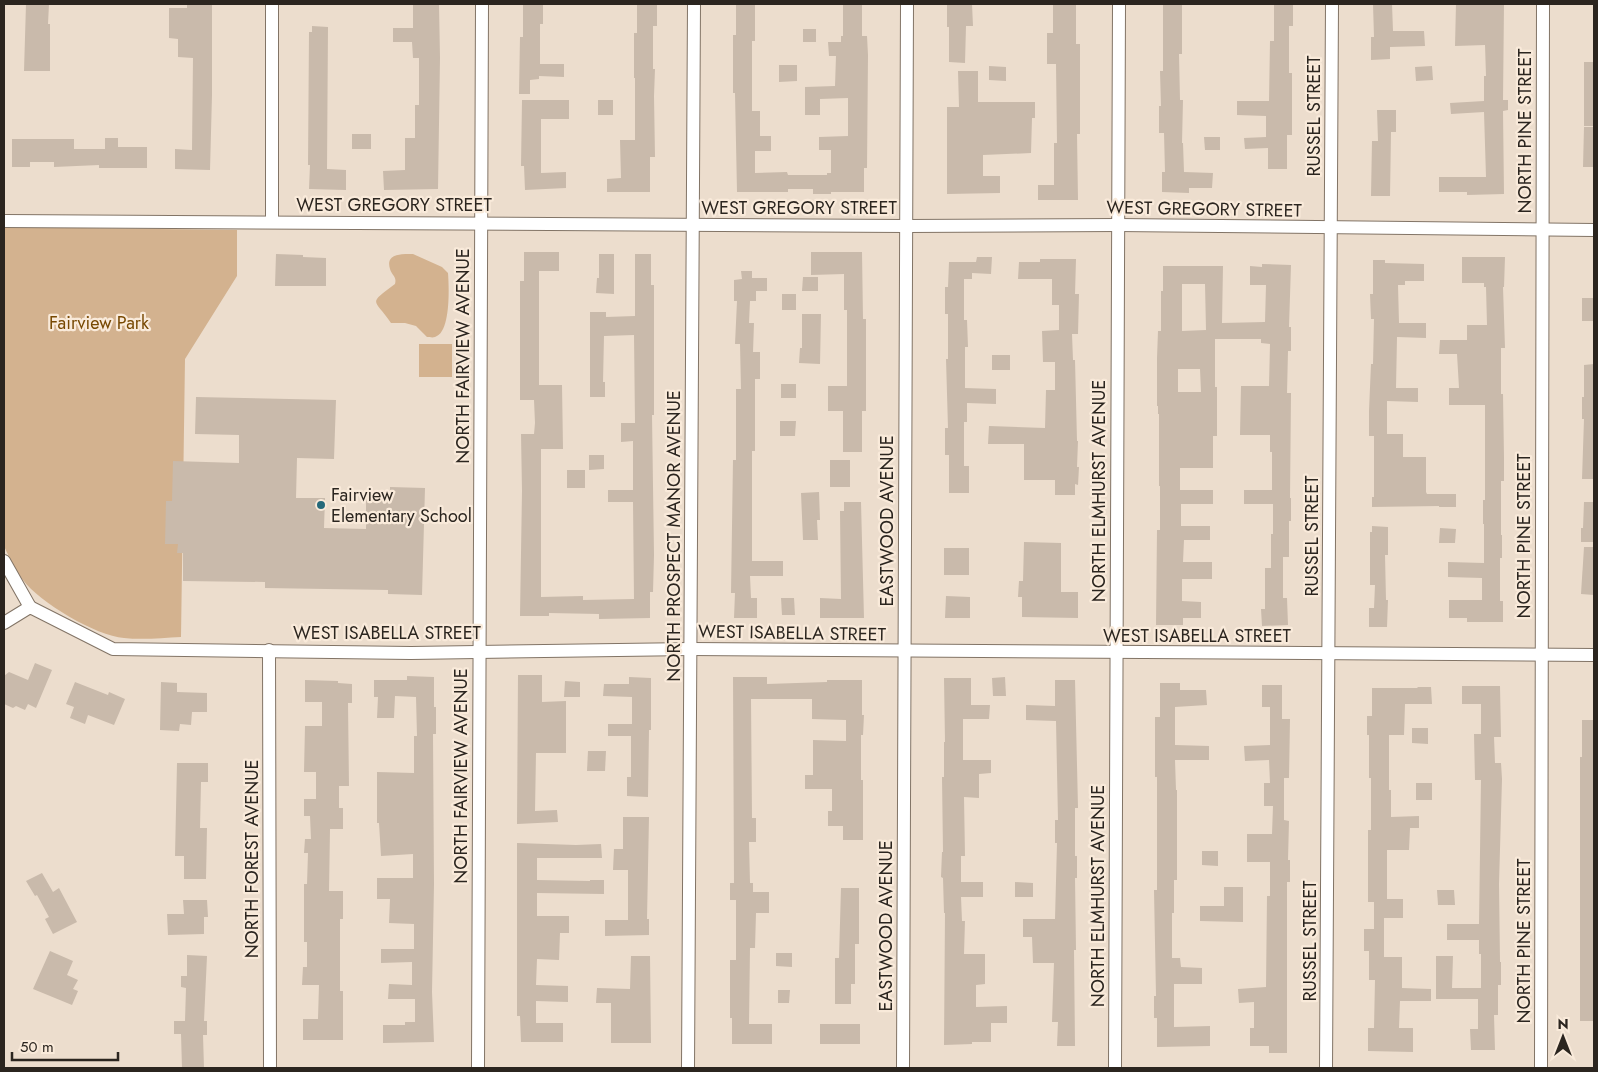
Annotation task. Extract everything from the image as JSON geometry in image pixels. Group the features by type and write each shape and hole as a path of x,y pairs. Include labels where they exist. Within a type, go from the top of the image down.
{"street":[{"path":"272,4 272,222"},
{"name":"NORTH FAIRVIEW AVENUE","path":"478,1068 482,4"},
{"name":"NORTH PROSPECT MANOR AVENUE","path":"688,1068 694,4"},
{"name":"EASTWOOD AVENUE","path":"903,1068 907,4"},
{"name":"NORTH ELMHURST AVENUE","path":"1115,1068 1119,4"},
{"name":"RUSSEL STREET","path":"1326,1068 1332,4"},
{"name":"NORTH PINE STREET","path":"1541,1068 1543,4"},
{"name":"WEST GREGORY STREET","path":"4,221 906,226 1118,225 1594,230"},
{"path":"4,561 30,607 4,623"},
{"name":"WEST ISABELLA STREET","path":"30,607 113,649 412,652 691,650 1594,655"},
{"name":"NORTH FOREST AVENUE","path":"269,650 270,1068"}],"green space":[{"name":"Fairview Park","path":"4,227 237,230 237,276 185,359 181,637 124,638 112,636 84,625 31,589 17,572 4,546"},
{"path":"413,254 442,267 448,273 449,298 446,318 440,334 434,337 427,337 416,326 405,323 391,323 376,302 380,295 395,284 395,278 389,264 392,257"},
{"path":"419,344 452,344 452,377 419,377"}],"building":[{"path":"26,4 49,4 50,71 24,71"},
{"path":"187,4 212,4 210,170 175,169 175,149 192,150 193,58 178,57 178,39 169,38 169,8 187,8"},
{"path":"413,4 439,4 438,189 384,190 383,171 405,170 405,138 415,138 415,105 419,105 419,58 413,58 412,42 393,42 393,28 413,28"},
{"path":"523,4 543,4 543,24 540,24 540,64 564,64 564,77 539,76 539,79 530,80 530,94 519,94 520,37 523,37"},
{"path":"637,4 657,4 657,26 653,26 655,157 650,157 650,192 607,192 607,179 621,178 620,140 635,140 634,33 637,33"},
{"path":"736,4 755,4 755,41 752,41 752,111 760,111 760,136 771,136 771,151 755,151 755,173 787,172 788,175 827,175 827,173 831,173 831,150 819,150 819,137 848,136 848,98 820,99 820,115 805,115 805,87 835,86 836,56 829,56 828,42 841,42 841,36 843,36 843,4 862,4 862,36 867,36 868,55 867,168 864,168 864,192 813,194 813,189 788,189 788,192 737,192 735,93 733,93 733,35 736,35"},
{"path":"947,4 972,4 973,26 966,26 965,63 949,62"},
{"path":"1053,4 1076,4 1076,44 1080,44 1080,134 1077,134 1078,200 1038,200 1038,185 1054,185 1054,143 1057,143 1056,64 1047,64 1047,33 1053,33"},
{"path":"1163,4 1182,4 1182,54 1179,54 1180,100 1183,100 1182,143 1184,172 1213,173 1212,188 1189,188 1189,193 1162,192 1162,172 1165,172 1164,133 1159,133 1159,106 1161,106 1160,71 1163,71"},
{"path":"1274,4 1293,4 1293,26 1289,26 1289,73 1292,73 1292,135 1287,135 1287,169 1268,169 1268,148 1245,149 1244,138 1266,137 1266,116 1237,115 1237,101 1269,101 1270,41 1274,41"},
{"path":"1373,4 1392,4 1393,31 1424,31 1425,46 1390,47 1390,59 1371,60 1371,37 1374,37"},
{"path":"1456,4 1504,4 1503,100 1508,100 1508,110 1503,111 1504,194 1467,195 1467,192 1439,192 1439,177 1486,177 1484,112 1451,114 1450,103 1484,101 1484,76 1486,76 1485,45 1455,46"},
{"path":"312,26 328,27 327,169 346,170 346,190 309,189 309,32 312,32"},
{"path":"803,29 816,29 816,42 803,42"},
{"path":"1584,62 1594,62 1594,126 1584,126"},
{"path":"779,65 797,65 797,81 779,82"},
{"path":"989,66 1006,67 1006,81 989,80"},
{"path":"1432,66 1433,80 1416,81 1415,67"},
{"path":"958,71 978,71 978,102 1035,102 1035,118 1032,118 1031,153 983,155 983,176 1000,176 1000,193 947,194 947,107 959,107"},
{"path":"522,100 569,100 569,119 541,119 541,173 566,172 566,188 525,190 524,166 521,166"},
{"path":"598,100 613,100 613,115 598,115"},
{"path":"1377,110 1396,110 1396,132 1391,132 1390,196 1371,196 1372,141 1378,141"},
{"path":"1584,127 1594,127 1594,167 1583,167"},
{"path":"352,134 371,134 371,149 352,149"},
{"path":"1204,137 1220,137 1220,150 1205,150"},
{"path":"105,138 118,138 118,147 147,147 147,168 99,168 99,165 54,167 54,162 30,162 30,167 12,167 12,139 74,139 74,149 105,149"},
{"path":"524,252 559,252 559,271 539,271 539,385 562,385 563,449 541,449 541,597 583,596 583,600 634,599 633,502 608,502 608,490 633,490 633,441 621,442 621,423 635,423 634,335 604,336 603,382 605,382 605,397 590,397 590,312 606,312 606,317 635,316 635,254 651,254 651,285 654,285 654,415 652,415 654,555 653,592 650,592 650,618 599,619 599,614 549,613 549,616 520,616 521,434 534,434 535,423 534,400 520,400 520,281 524,281"},
{"path":"811,252 862,252 863,319 866,319 866,411 862,411 862,452 843,452 843,411 828,411 828,386 847,386 847,310 844,310 844,274 811,275"},
{"path":"276,254 326,258 326,286 275,286"},
{"path":"599,254 614,254 614,294 596,293 597,278 599,278"},
{"path":"977,257 992,257 991,274 972,273 972,279 964,279 964,320 967,320 968,347 965,347 965,388 996,389 996,404 967,403 967,422 964,422 964,466 969,466 969,493 949,493 949,455 945,455 945,428 948,428 946,359 948,359 948,314 945,314 945,287 948,287 949,262 976,262"},
{"path":"1462,257 1505,257 1503,287 1505,348 1501,348 1504,481 1501,481 1502,558 1500,558 1500,601 1503,601 1503,622 1467,622 1467,618 1449,618 1449,600 1482,600 1482,578 1448,577 1448,562 1484,563 1485,405 1449,405 1449,388 1459,388 1457,354 1439,354 1440,340 1467,340 1467,325 1487,325 1486,287 1484,287 1484,283 1462,283"},
{"path":"1040,259 1076,259 1075,294 1079,294 1078,334 1072,334 1073,360 1075,360 1077,467 1079,467 1078,485 1075,484 1075,495 1055,495 1055,480 1024,480 1024,444 988,444 989,426 1045,428 1046,390 1055,390 1055,362 1043,362 1042,331 1059,330 1059,305 1052,305 1052,279 1018,279 1019,262 1040,262"},
{"path":"1373,260 1385,260 1385,263 1424,264 1424,281 1405,281 1405,285 1398,285 1399,323 1426,323 1426,338 1397,337 1396,388 1418,388 1418,402 1387,401 1387,434 1403,434 1403,457 1426,457 1427,494 1456,494 1456,507 1372,507 1372,497 1374,497 1374,436 1369,436 1369,411 1371,364 1373,364 1374,319 1371,319 1370,294 1373,294"},
{"path":"1262,264 1291,265 1289,327 1291,327 1291,351 1288,351 1287,393 1291,393 1291,521 1289,521 1289,557 1283,557 1283,598 1287,598 1288,625 1262,626 1261,609 1265,609 1265,568 1271,568 1273,504 1244,504 1244,490 1272,490 1270,435 1240,435 1241,386 1269,386 1270,344 1261,343 1261,339 1215,339 1217,436 1213,436 1213,468 1180,468 1180,490 1213,490 1213,504 1181,504 1181,526 1210,526 1210,540 1184,540 1183,562 1212,562 1212,579 1182,579 1182,601 1201,602 1201,618 1183,618 1183,625 1156,625 1157,530 1160,530 1157,358 1158,331 1161,331 1163,266 1223,266 1222,323 1265,322 1266,285 1250,285 1250,266 1262,267","holes":["1182,284 1205,284 1206,330 1182,331","1178,369 1200,369 1201,392 1178,392"]},
{"path":"741,271 752,271 752,278 767,278 767,291 756,291 756,301 750,301 749,323 754,323 753,352 760,352 760,379 755,379 755,451 752,451 752,561 783,561 783,576 750,576 751,598 757,598 757,618 734,618 735,593 731,593 733,460 736,460 736,389 741,389 740,344 735,344 737,301 734,301 734,280 742,279"},
{"path":"803,277 818,277 818,291 802,291"},
{"path":"782,294 796,294 796,310 782,310"},
{"path":"1582,298 1594,298 1594,321 1582,321"},
{"path":"802,314 821,314 820,364 799,363 800,348 802,348"},
{"path":"992,355 1010,355 1010,370 992,370"},
{"path":"1594,364 1594,479 1582,479 1584,365"},
{"path":"781,384 796,384 796,398 781,398"},
{"path":"196,397 336,400 334,459 297,458 296,498 325,498 324,528 366,529 366,495 390,495 390,487 425,488 422,595 388,594 388,590 265,588 265,582 183,581 183,553 177,553 178,544 165,544 166,501 172,501 173,461 239,463 239,435 195,434"},
{"path":"780,421 796,421 795,436 780,436"},
{"path":"589,455 604,455 604,469 589,470"},
{"path":"830,460 850,460 850,487 830,487"},
{"path":"567,470 585,470 585,488 567,488"},
{"path":"819,492 820,520 817,520 818,540 803,540 801,493"},
{"path":"844,502 861,502 864,618 820,618 820,598 841,599 840,511 844,511"},
{"path":"1584,502 1594,502 1594,542 1581,542"},
{"path":"1372,526 1388,527 1388,555 1385,555 1386,600 1388,600 1387,627 1369,627 1369,608 1374,608 1375,585 1370,585 1370,532 1372,532"},
{"path":"1440,528 1456,529 1455,543 1439,543"},
{"path":"1024,542 1061,543 1061,592 1078,592 1078,618 1022,617 1022,597 1018,597 1019,581 1023,581"},
{"path":"1584,547 1594,547 1594,595 1581,594"},
{"path":"944,548 969,548 969,575 944,575"},
{"path":"946,596 970,597 970,618 945,618"},
{"path":"781,598 794,598 795,615 782,615"},
{"path":"35,663 52,670 36,708 28,704 25,710 4,704 4,676 9,672 28,680"},
{"path":"518,675 542,675 542,702 566,701 566,753 536,753 535,811 557,810 558,822 517,824"},
{"path":"407,676 434,677 436,734 433,734 434,884 432,992 434,1042 383,1043 383,1025 405,1025 405,1022 415,1022 415,999 388,999 389,984 412,985 412,962 381,963 381,949 414,949 414,924 389,923 390,899 377,899 377,878 413,878 413,854 381,856 379,823 377,823 377,772 414,773 414,736 417,736 416,697 395,696 394,718 377,718 378,697 374,697 374,680 407,680"},
{"path":"629,677 651,678 648,797 627,796 627,777 631,777 631,736 608,736 608,724 632,724 632,697 603,696 604,684 629,684"},
{"path":"733,677 767,677 767,684 862,680 862,715 864,715 863,735 861,735 863,840 843,840 843,826 828,826 828,811 832,811 832,789 805,789 805,775 813,775 813,740 846,741 846,720 812,719 812,699 751,699 752,818 756,818 756,842 749,842 750,883 753,883 753,892 769,892 769,913 756,913 755,948 750,948 749,1024 772,1024 772,1044 732,1044 730,960 736,960 736,900 730,900 730,883 734,883"},
{"path":"1005,677 1006,696 993,696 992,678"},
{"path":"944,678 971,678 971,705 990,705 989,719 963,719 963,760 991,760 991,773 979,774 979,798 964,797 965,856 961,856 961,882 983,882 983,897 961,897 962,921 965,921 964,954 985,954 985,984 976,985 976,1007 1007,1006 1007,1023 991,1023 991,1042 972,1042 972,1044 944,1045 945,913 943,878 941,877 943,852 942,777 944,777 945,742"},
{"path":"305,680 338,681 338,683 352,684 352,703 348,703 349,786 339,786 339,808 343,808 343,829 330,829 329,891 343,891 343,919 340,919 340,991 343,991 343,1040 303,1040 303,1019 318,1019 319,985 302,985 303,967 307,967 307,942 304,942 304,884 307,884 308,853 304,853 305,839 311,839 310,816 304,816 304,799 316,799 316,772 304,772 305,726 322,726 322,702 305,702"},
{"path":"1055,680 1075,680 1078,808 1075,808 1077,878 1075,878 1076,950 1074,950 1075,1046 1057,1046 1058,1022 1052,1022 1054,963 1033,963 1032,937 1023,937 1023,919 1055,919 1057,843 1055,843 1055,820 1058,820 1056,721 1026,720 1026,705 1055,706"},
{"path":"565,681 580,682 580,697 564,697"},
{"path":"75,682 108,695 109,692 125,699 114,725 88,715 85,724 70,718 74,707 66,704"},
{"path":"161,682 177,683 177,692 207,693 207,712 192,712 191,725 180,724 179,731 160,730"},
{"path":"1160,683 1180,683 1180,690 1206,690 1207,705 1175,707 1175,745 1209,746 1209,760 1175,760 1177,880 1174,880 1172,958 1180,958 1181,967 1202,968 1202,984 1174,984 1174,1027 1210,1026 1210,1046 1157,1047 1157,1018 1154,1018 1154,996 1156,996 1154,890 1157,890 1155,717 1160,717"},
{"path":"1262,685 1282,685 1282,719 1290,719 1289,778 1284,778 1284,820 1289,821 1288,860 1290,860 1290,882 1287,882 1287,1053 1269,1053 1269,1046 1250,1046 1250,1028 1254,1028 1254,1002 1239,1003 1238,989 1266,987 1267,896 1270,896 1270,862 1247,862 1247,834 1272,834 1273,806 1264,806 1264,783 1270,783 1269,760 1245,761 1244,746 1270,745 1270,707 1262,707"},
{"path":"1462,686 1500,686 1501,737 1494,737 1495,763 1501,763 1502,779 1499,884 1501,985 1498,985 1498,1015 1494,1015 1495,1050 1471,1050 1470,1029 1478,1029 1478,999 1436,999 1436,956 1453,956 1452,988 1481,988 1479,940 1447,940 1447,924 1479,924 1481,780 1475,780 1474,734 1481,734 1481,704 1462,704"},
{"path":"1431,687 1432,704 1405,704 1404,735 1389,735 1391,817 1419,816 1419,828 1410,828 1409,850 1387,850 1387,899 1403,899 1403,918 1384,918 1384,957 1402,957 1402,988 1431,989 1431,1001 1400,1001 1399,1028 1413,1028 1413,1052 1368,1051 1368,1028 1374,1028 1375,980 1369,980 1369,951 1364,951 1364,929 1374,929 1374,902 1368,902 1368,830 1371,830 1371,778 1369,778 1367,716 1372,716 1372,688"},
{"path":"1582,720 1594,720 1594,1021 1580,1021 1580,757 1582,757"},
{"path":"1412,728 1428,728 1428,744 1412,743"},
{"path":"588,751 606,751 605,771 587,771"},
{"path":"177,763 208,763 208,782 201,782 200,828 207,828 206,879 184,879 184,856 175,856"},
{"path":"1416,783 1432,783 1432,800 1416,800"},
{"path":"623,817 649,817 647,919 649,919 649,935 605,936 605,920 628,920 628,870 613,870 614,849 623,849"},
{"path":"517,843 601,844 602,858 537,858 537,880 604,880 604,894 537,893 537,916 569,916 569,933 560,933 559,960 537,959 536,985 568,986 568,1002 536,1001 536,1023 563,1023 563,1042 521,1042 520,1016 517,1016"},
{"path":"1202,851 1218,851 1218,866 1202,865"},
{"path":"42,873 53,892 59,888 77,922 53,934 45,919 49,917 37,895 35,896 26,881"},
{"path":"1015,882 1033,883 1033,897 1015,897"},
{"path":"1224,887 1243,887 1243,922 1200,921 1200,906 1224,906"},
{"path":"841,888 859,888 859,944 855,944 855,984 851,984 851,1004 835,1004 835,958 839,958"},
{"path":"1437,890 1454,890 1455,905 1438,905"},
{"path":"183,900 207,900 208,917 204,917 204,934 168,935 167,914 184,914"},
{"path":"50,951 73,961 67,975 78,980 73,989 78,991 72,1005 33,989"},
{"path":"776,953 792,953 792,967 776,966"},
{"path":"187,955 207,956 204,1021 207,1021 207,1035 203,1035 204,1068 182,1068 181,1034 174,1034 174,1021 185,1021 186,988 181,987 181,976 187,976"},
{"path":"631,956 650,956 651,1043 611,1043 611,1003 596,1003 597,988 630,989"},
{"path":"778,990 790,990 789,1003 778,1003"},
{"path":"820,1024 860,1024 860,1044 820,1044"}],"place":[{"name":"Fairview Elementary School","path":"321,505"}]}
